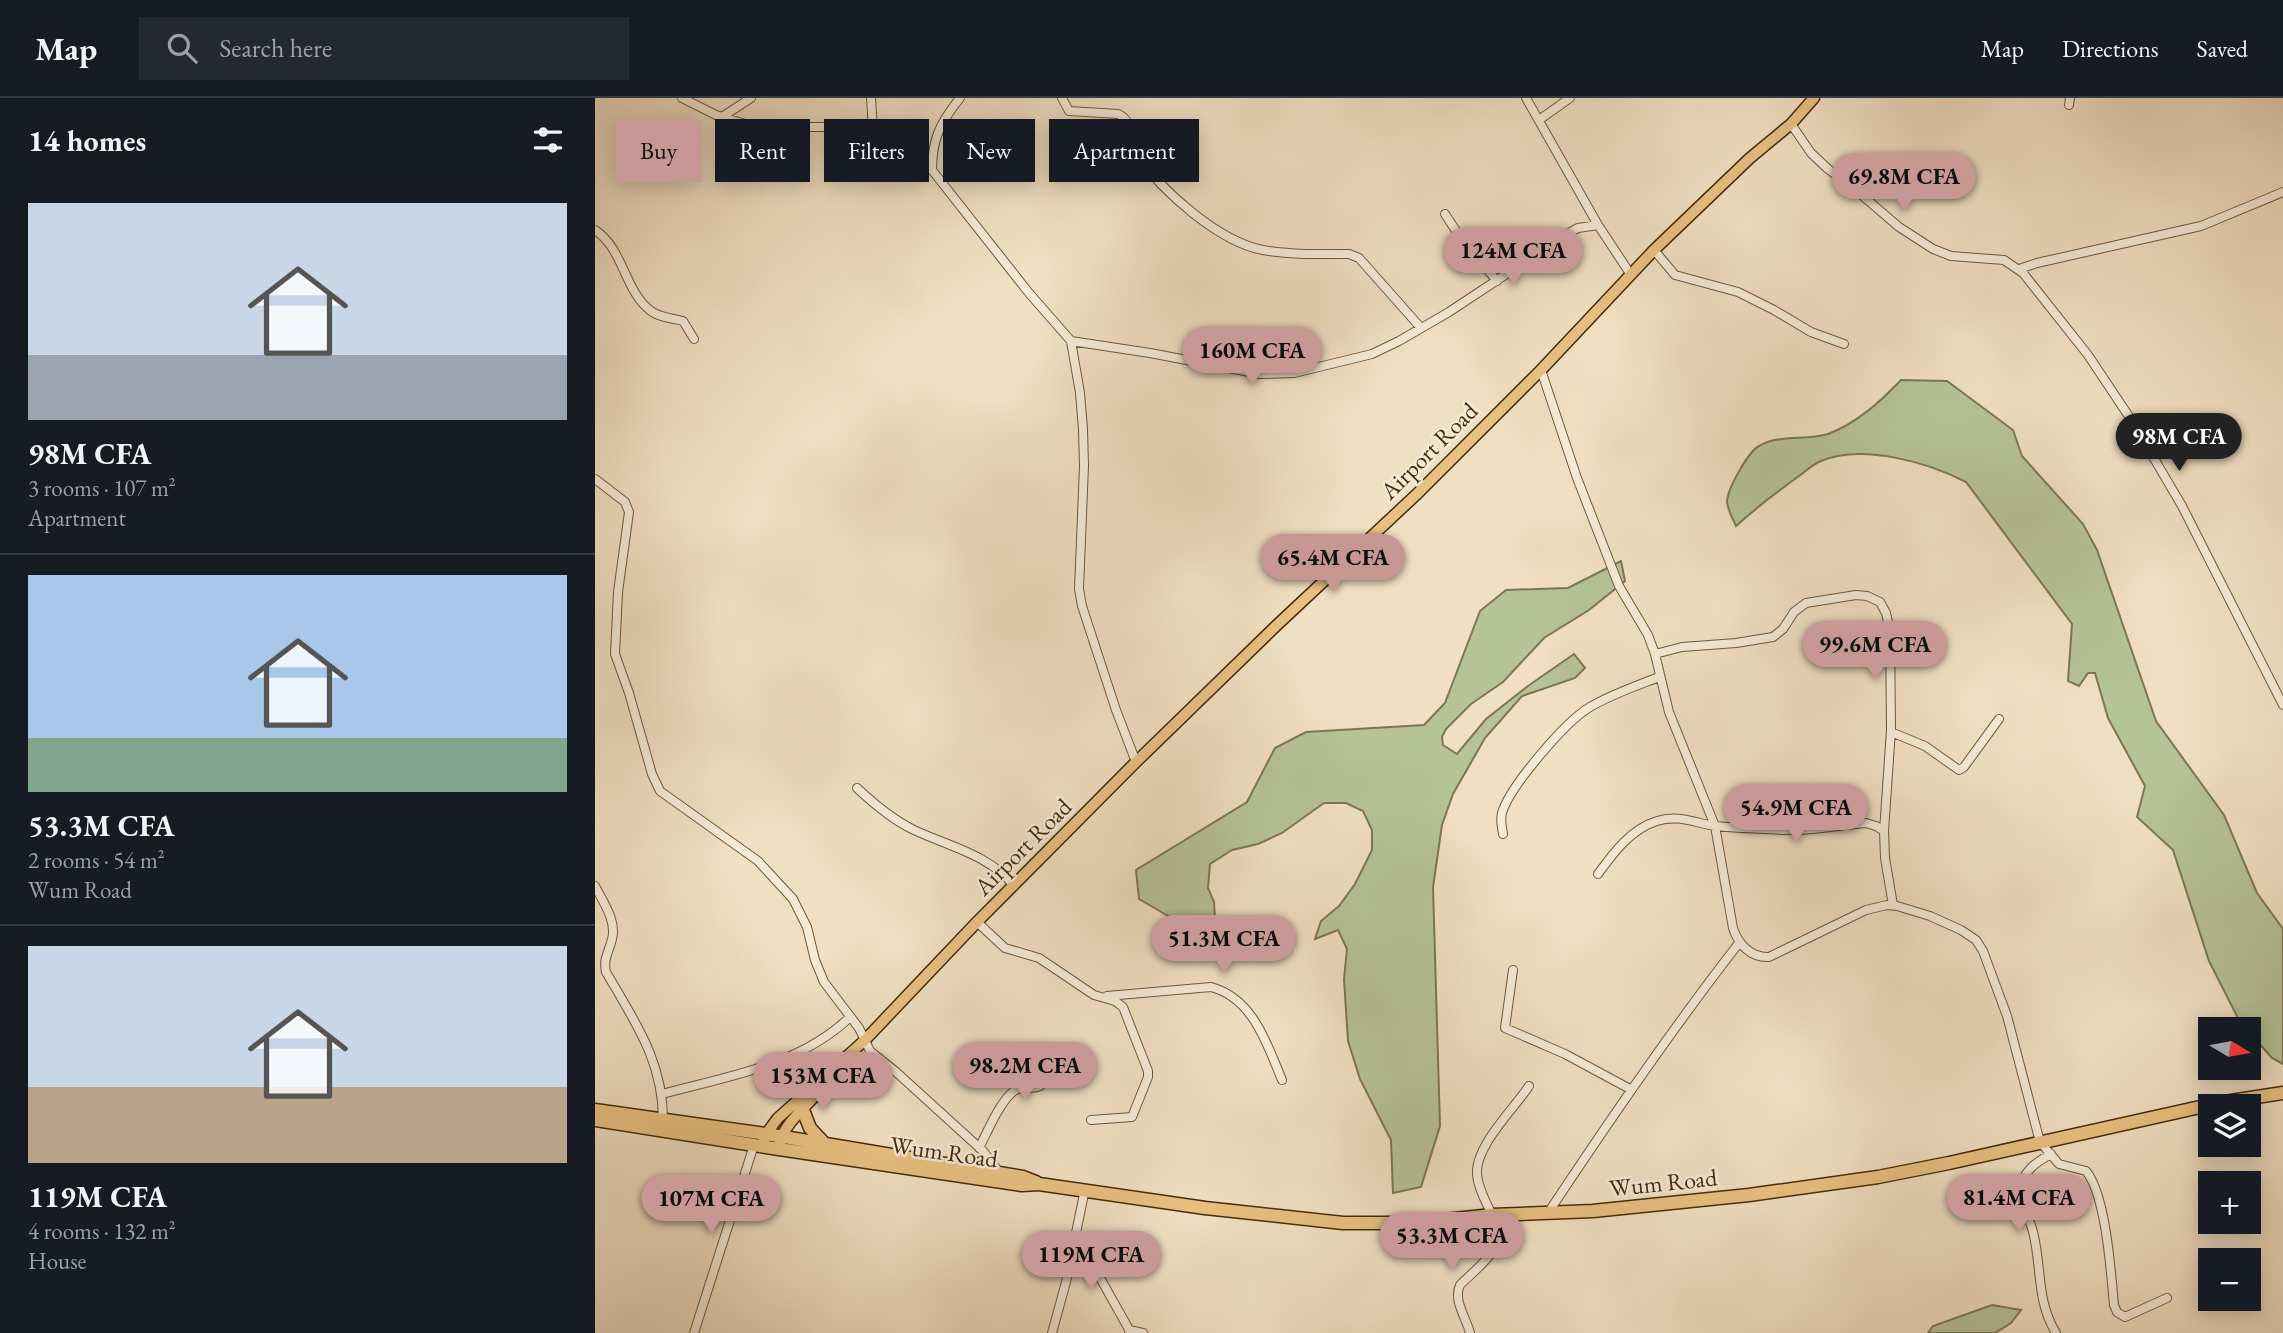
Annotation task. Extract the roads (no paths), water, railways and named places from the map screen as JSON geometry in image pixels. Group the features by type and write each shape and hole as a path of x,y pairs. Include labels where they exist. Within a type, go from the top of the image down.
{"highway":[{"name":"Wum Road","path":"780,1143 1022,1185 1085,1189 1205,1208 1343,1223 1418,1223 1496,1215 1593,1211 1806,1188 1949,1163 2218,1103 2283,1093"},
{"name":"Wum Road","path":"595,1110 761,1142 824,1144 978,1169 1023,1177 1039,1184"},
{"path":"803,1110 810,1128 824,1144"},
{"name":"Wum Road","path":"595,1119 663,1125"}],"main road":[{"name":"Airport Road","path":"761,1142 778,1118 864,1041 977,922 1136,762 1417,493 1541,370 1654,250 1750,158 1791,124 1814,98"},
{"name":"Airport Road","path":"780,1143 803,1110 824,1087 833,1069"}],"street":[{"path":"682,98 722,117 745,124 824,126"},
{"path":"722,117 751,98"},
{"path":"871,98 872,119"},
{"path":"932,170 936,136 960,98"},
{"path":"1062,98 1069,111 1124,116 1129,122 1133,150 1145,166 1175,197 1212,227 1238,243 1263,250 1349,254 1359,258 1421,328"},
{"path":"1526,98 1598,225 1631,275"},
{"path":"1539,120 1570,98"},
{"path":"1791,124 1811,153 1828,169 1899,227 1933,249 1951,256 2004,260 2019,269 2088,355 2132,421 2182,506 2283,705"},
{"path":"929,168 1028,293 1070,341 1080,393 1083,429 1079,589 1082,606 1116,710 1136,762"},
{"path":"2019,269 2201,226 2283,192"},
{"path":"1445,214 1462,240 1497,281"},
{"path":"1070,341 1260,374 1294,373 1372,354 1421,328 1567,234 1578,228 1598,225"},
{"path":"595,230 616,253 643,304 653,313 683,321 694,339"},
{"path":"1654,250 1675,275 1738,292 1811,332 1844,344"},
{"path":"1541,370 1577,478 1619,586 1648,635 1669,712 1715,826 1738,943 1757,955 1769,957 1866,910 1893,905 1930,916 1976,940 1983,951 2007,1016 2040,1142 2059,1164 2080,1168 2089,1175 2106,1234 2117,1312 2125,1317 2167,1298"},
{"path":"595,479 625,502 629,512 617,602 615,654 652,774 660,791 758,861 793,899 807,927 815,960 824,982 859,1028 870,1051 981,1150 1000,1173"},
{"path":"1655,654 1773,637 1783,629 1794,612 1806,603 1856,595 1867,596 1880,602 1884,607 1890,631 1891,732 1884,831 1885,858 1893,905"},
{"path":"1503,834 1503,809 1552,739 1573,718 1608,698 1659,677"},
{"path":"1891,732 1925,746 1959,770 1999,719"},
{"path":"857,788 878,808 911,829 997,867 1014,886"},
{"path":"1598,874 1629,837 1660,820 1682,818 1715,826 1787,830 1866,823 1884,831"},
{"path":"595,886 612,922 613,938 604,962 606,972 649,1048 662,1094 663,1125"},
{"path":"977,922 1005,948 1039,958 1100,997 1115,1001 1123,1007 1149,1074 1132,1117 1091,1120"},
{"path":"1548,1213 1630,1089 1738,943"},
{"path":"1513,970 1505,1028 1565,1054 1630,1089"},
{"path":"1100,997 1211,987 1223,990 1242,1003 1263,1035 1282,1080"},
{"path":"662,1094 768,1066 817,1044 850,1017"},
{"path":"791,1056 814,1087"},
{"path":"978,1169 981,1150 1006,1100 1021,1088 1040,1086 1047,1058"},
{"path":"1470,1333 1458,1301 1457,1290 1496,1249 1502,1228 1478,1181 1479,1159 1501,1122 1529,1086"},
{"path":"694,1333 761,1142"},
{"path":"2051,1154 2028,1169 2021,1190 2021,1201 2035,1240 2044,1303 2056,1333"},
{"path":"1052,1333 1085,1189"},
{"path":"1076,1236 1130,1331 1143,1333"}]}
